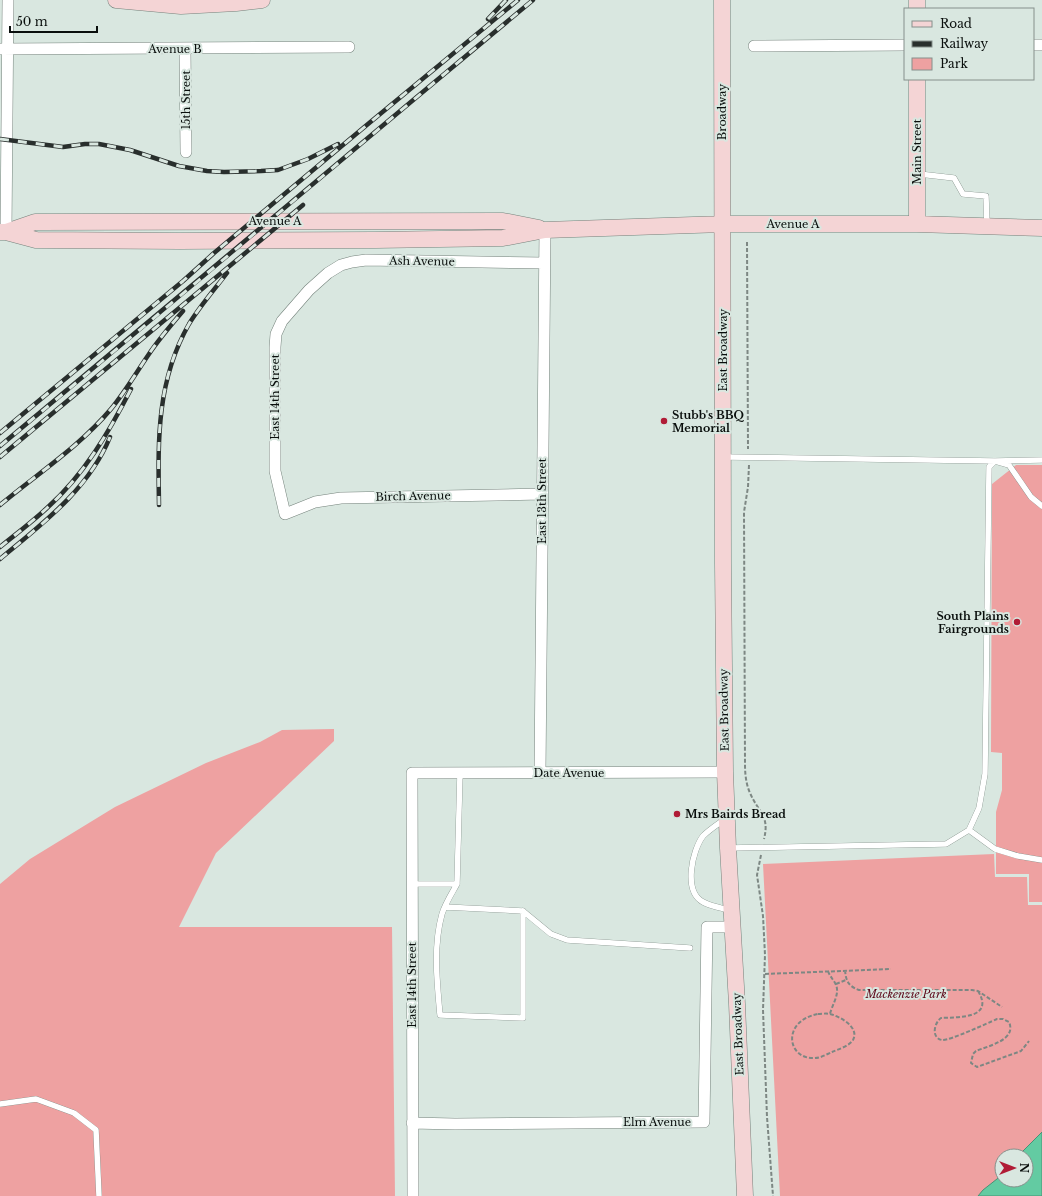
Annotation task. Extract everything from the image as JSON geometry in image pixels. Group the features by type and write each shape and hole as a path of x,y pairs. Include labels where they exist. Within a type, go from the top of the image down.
{"main road":[{"path":"116,0 181,6 262,0"},
{"name":"Broadway","path":"722,0 722,224"},
{"name":"Main Street","path":"917,80 917,224"},
{"name":"Avenue A","path":"3,232 35,222 208,221 503,221 544,230 722,224 917,224 1042,228"},
{"name":"East Broadway","path":"722,224 722,456 725,772 733,919 744,1196"}],"street":[{"path":"3,232 4,49 8,0"},
{"path":"754,46 904,45"},
{"name":"Avenue B","path":"4,49 349,47"},
{"name":"15th Street","path":"185,49 186,152"},
{"name":"East 13th Street","path":"540,773 544,230"},
{"name":"Ash Avenue","path":"309,290 328,273 341,265 359,261 544,263"},
{"name":"East 14th Street","path":"285,514 275,470 276,334 282,321 309,290"},
{"name":"Birch Avenue","path":"285,514 315,502 341,498 542,494"},
{"name":"Date Avenue","path":"412,774 725,772"},
{"name":"East 14th Street","path":"412,774 413,1196"},
{"name":"Elm Avenue","path":"412,1123 704,1122 707,927 733,919"}],"lane":[{"path":"917,174 954,178 963,194 986,196 987,227"},
{"path":"722,456 995,461 1042,460"},
{"path":"995,461 1008,465 1031,497 1042,506"},
{"path":"728,848 946,844 969,830 979,808 985,774 989,467 995,461"},
{"path":"460,773 457,884 445,907 439,931 436,977 440,1015 523,1018 523,911"},
{"path":"727,817 704,836 696,851 692,864 692,886 696,896 702,902 733,919"},
{"path":"969,830 995,849 1018,856 1042,860"},
{"path":"412,884 457,884"},
{"path":"445,907 523,911 551,934 567,940 690,948"},
{"path":"0,1104 36,1099 74,1113 96,1130 99,1196"}],"path":[{"path":"747,242 749,474 744,519 745,775 750,793 761,811 766,824 763,848 756,875 763,916 765,955 763,994 767,1117 773,1196"},
{"path":"765,974 892,969"},
{"path":"845,970 846,980 853,988 859,990 972,990 978,991 1002,1007"},
{"path":"828,971 830,977 836,984 837,995 830,1014"},
{"path":"836,984 846,980"},
{"path":"978,991 982,997 981,1008 978,1013 941,1018 935,1024 934,1030 938,1038 941,1040 950,1038 997,1019 1003,1019 1009,1022 1010,1030 1007,1037 976,1051 973,1054 971,1063 977,1067 1021,1051 1029,1042"},
{"path":"830,1014 846,1022 852,1027 854,1032 853,1039 847,1045 820,1058 810,1058 801,1055 795,1048 792,1038 793,1029 796,1025 809,1016 830,1014"}],"green space":[{"name":"South Plains Fairgrounds","path":"1016,465 1042,465 1042,902 1029,902 1029,874 996,874 996,812 1002,790 1002,753 991,752 992,484"},
{"path":"334,729 334,741 216,853 179,927 392,927 395,1196 0,1196 0,884 30,859 115,807 206,763 260,742 282,730"},
{"name":"Mackenzie Park","path":"994,854 995,877 1027,877 1028,905 1042,905 1042,1196 780,1196 763,864"}],"shaded area":[{"path":"1042,1132 1042,1196 978,1196 994,1181 994,1188 1034,1188 1034,1148 1026,1148"}],"railway":[{"path":"488,19 506,0"},
{"path":"0,433 518,0"},
{"path":"0,446 533,0"},
{"path":"0,139 63,147 99,144 130,150 179,166 207,171 224,172 278,170 308,159 338,144"},
{"path":"0,457 303,205"},
{"path":"159,505 159,435 161,413 170,368 178,346 189,324 202,304 227,273"},
{"path":"0,505 72,448 99,423 116,403 157,343 183,311"},
{"path":"0,547 30,523 73,482 105,437 131,389"},
{"path":"0,559 48,519 77,489 101,456 110,437"}],"place":[{"name":"Stubb's BBQ Memorial","path":"664,421"},
{"name":"South Plains Fairgrounds","path":"1017,622"},
{"name":"Mrs Bairds Bread","path":"677,814"}]}
